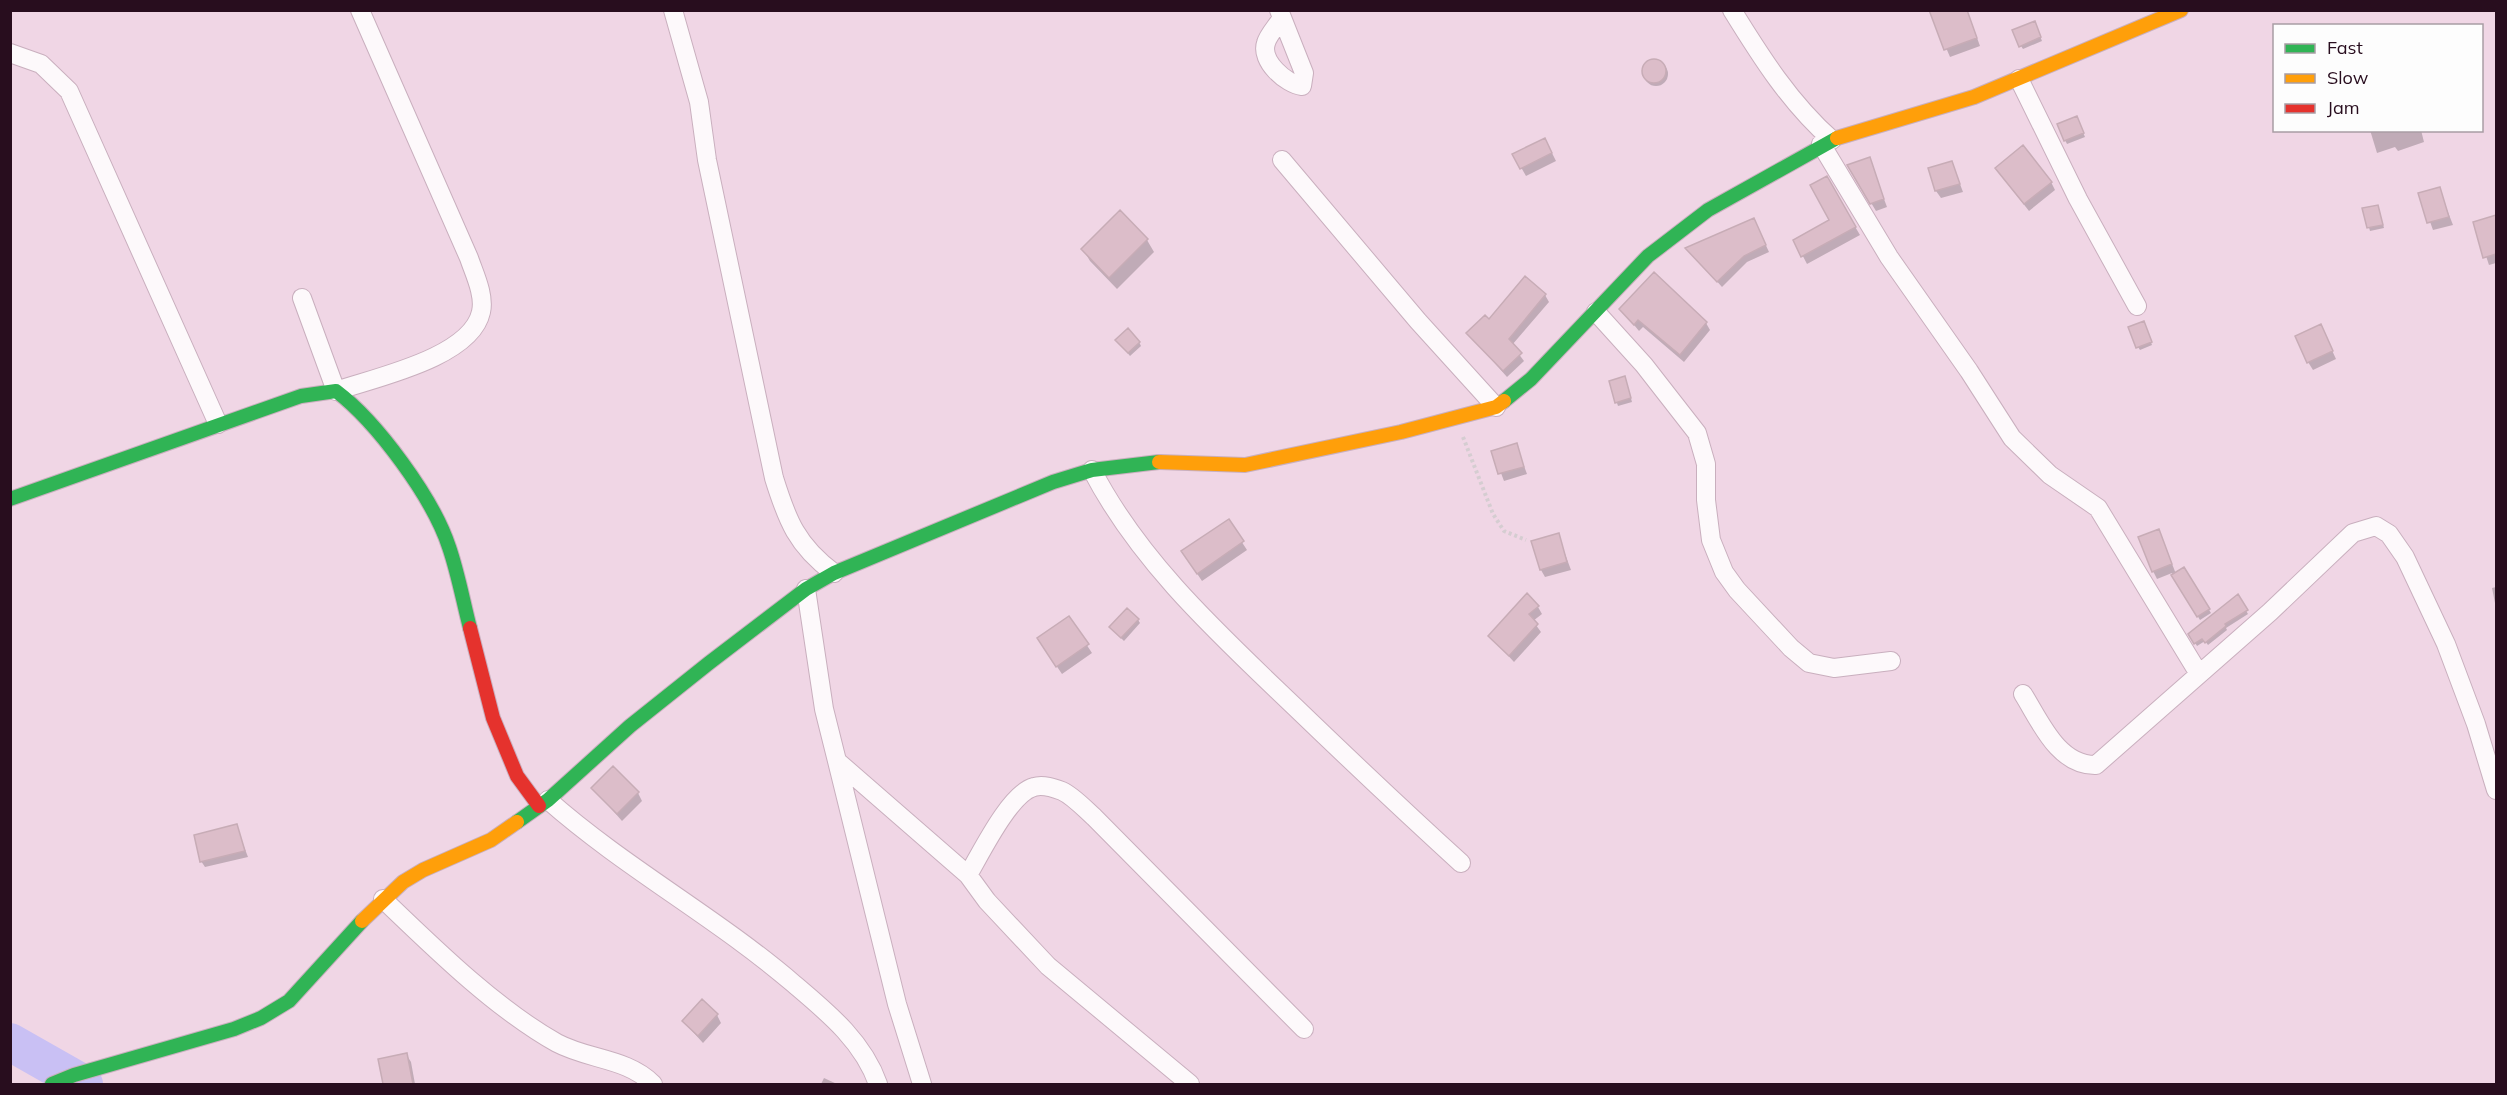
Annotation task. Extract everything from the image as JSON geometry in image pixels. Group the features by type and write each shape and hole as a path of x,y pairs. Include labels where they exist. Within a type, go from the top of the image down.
{"street":[{"path":"10,499 55,485 218,424 301,396 336,391 401,372 441,354 469,331 481,311 481,300 469,258 360,10"},
{"path":"673,10 699,102 707,160 774,477 784,509 800,543 814,559 834,573"},
{"path":"1732,10 1783,88 1827,142 1889,257 1970,371 2012,438 2050,475 2098,508 2199,674"},
{"path":"52,1084 74,1075 261,1018 289,1001 383,899 423,870 491,840 544,803 630,726 806,589 834,573 1053,482 1092,470 1153,462 1216,466 1245,465 1456,419 1496,407 1532,379 1648,256 1708,210 1827,142 1943,107 2019,79 2077,51 2181,10"},
{"path":"10,53 41,64 69,91 218,424"},
{"path":"2019,79 2078,199 2137,306"},
{"path":"1282,159 1418,321 1496,407"},
{"path":"302,298 336,391 352,403 390,448 431,507 449,546 493,718 517,776 544,803 740,939 830,1014 864,1054 878,1084"},
{"path":"1596,312 1644,365 1697,433 1706,464 1706,500 1711,540 1724,572 1737,590 1791,648 1809,663 1834,668 1891,661"},
{"path":"1092,470 1112,508 1138,544 1218,631 1364,775 1461,863"},
{"path":"2023,694 2058,749 2069,758 2084,765 2096,765 2270,612 2353,533 2368,527 2383,528 2405,557 2446,644 2476,724 2496,790"},
{"path":"806,589 824,709 897,1004 922,1084"},
{"path":"837,761 968,874 987,901 1048,966 1190,1084"},
{"path":"968,874 1011,806 1023,793 1035,787 1049,787 1064,792 1094,817 1304,1029"},
{"path":"383,899 452,963 535,1029 559,1044 636,1070 653,1084"}],"path":[{"path":"1456,419 1493,514 1504,531 1526,540"}],"building":[{"path":"1929,10 1967,10 1977,38 1944,50"},
{"path":"2035,21 2041,37 2019,47 2012,30"},
{"path":"1654,59 1663,62 1666,71 1663,80 1654,83 1645,80 1642,71 1645,62"},
{"path":"2077,116 2084,133 2064,141 2057,124"},
{"path":"1545,138 1552,153 1520,169 1512,154"},
{"path":"2023,145 2052,182 2024,204 1995,168"},
{"path":"1870,157 1884,199 1870,204 1847,165"},
{"path":"1952,161 1960,184 1935,191 1928,168"},
{"path":"1827,176 1856,227 1801,257 1793,240 1829,220 1810,185"},
{"path":"2440,187 2449,217 2427,223 2418,193"},
{"path":"2378,205 2383,225 2367,228 2362,208"},
{"path":"1120,210 1148,239 1109,278 1081,249"},
{"path":"2496,215 2496,254 2483,258 2473,222"},
{"path":"1754,218 1766,245 1744,256 1717,282 1685,248"},
{"path":"1654,272 1707,322 1680,355 1638,320 1634,325 1619,309"},
{"path":"1525,276 1546,294 1509,339 1522,353 1503,371 1466,333 1485,315 1489,319"},
{"path":"2144,321 2152,342 2136,348 2128,327"},
{"path":"2321,324 2333,351 2307,363 2295,336"},
{"path":"1128,328 1140,342 1128,353 1115,340"},
{"path":"1625,376 1631,398 1615,403 1609,381"},
{"path":"1517,443 1524,467 1498,474 1491,451"},
{"path":"1229,519 1244,541 1197,574 1181,551"},
{"path":"2159,529 2172,564 2152,572 2138,537"},
{"path":"1559,533 1567,562 1540,570 1531,541"},
{"path":"2184,567 2210,609 2197,617 2171,575"},
{"path":"1527,593 1539,606 1529,614 1538,624 1509,656 1488,636"},
{"path":"2238,594 2248,610 2225,624 2226,626 2205,643 2202,639 2194,644 2188,634"},
{"path":"1127,608 1139,619 1121,638 1109,627"},
{"path":"1069,616 1089,644 1056,667 1037,638"},
{"path":"613,766 639,792 617,814 591,788"},
{"path":"237,824 245,851 200,862 194,835"},
{"path":"702,999 718,1014 698,1036 682,1021"},
{"path":"407,1053 413,1084 383,1084 378,1059"}],"waterway":[{"path":"10,1042 84,1084"}],"traffic: fast":[{"path":"1504,401 1531,379 1648,256 1708,210 1837,138"},
{"path":"10,499 301,396 336,391 386,441 430,506 449,547 470,628"},
{"path":"517,822 548,800 630,726 709,663 806,589 834,573 1053,482 1092,470 1159,462"},
{"path":"52,1084 74,1075 234,1029 261,1018 289,1001 362,921"}],"traffic: slow":[{"path":"1837,138 1974,97 2181,10"},
{"path":"1159,462 1245,465 1401,432 1496,407 1504,401"},
{"path":"362,921 403,882 423,870 491,840 517,822"}],"traffic: jam":[{"path":"470,628 493,718 517,776 539,806"}]}
